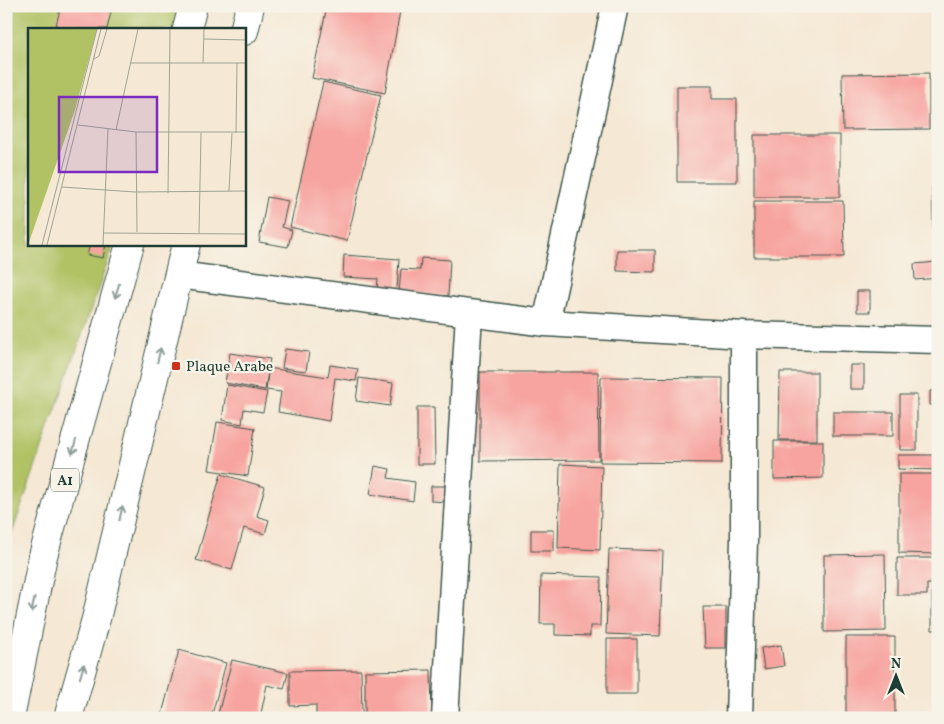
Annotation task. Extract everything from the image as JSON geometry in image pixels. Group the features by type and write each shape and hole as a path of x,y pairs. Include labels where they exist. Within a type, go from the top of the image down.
{"main road":[{"path":"187,28 192,6"},
{"path":"245,28 250,6"},
{"name":"A1","path":"10,718 43,556 130,245"},
{"path":"68,718 96,619 186,245"}],"street":[{"path":"546,323 615,6"},
{"path":"178,275 546,323 744,335 938,340"},
{"path":"445,718 469,314"},
{"path":"740,718 744,540 744,335"}],"green space":[{"path":"6,6 185,6 179,28 28,28 28,245 114,245 6,550"}],"building":[{"path":"61,6 89,6 111,12 107,28 55,28"},
{"path":"327,6 378,6 400,11 385,93 312,78"},
{"path":"929,73 929,129 843,130 842,74"},
{"path":"323,82 381,95 347,241 290,227"},
{"path":"677,86 712,86 712,99 737,99 737,182 677,182"},
{"path":"754,135 840,135 840,197 754,197"},
{"path":"932,186 938,186 938,228 933,228"},
{"path":"267,197 288,201 282,227 292,230 288,247 259,242"},
{"path":"754,201 843,201 844,257 754,257"},
{"path":"90,245 106,245 103,258 87,255"},
{"path":"617,250 655,250 655,272 617,271"},
{"path":"344,255 399,259 397,291 377,290 378,279 343,277"},
{"path":"421,258 450,260 448,296 399,292 401,269 420,270"},
{"path":"938,262 938,278 915,280 914,264"},
{"path":"857,291 870,291 870,312 857,312"},
{"path":"285,349 309,352 306,371 282,368"},
{"path":"230,353 270,359 268,368 328,377 330,365 358,369 356,381 335,378 329,421 278,412 281,392 266,390 268,372 265,390 225,383"},
{"path":"850,365 864,365 864,389 850,389"},
{"path":"480,372 598,372 599,460 480,461"},
{"path":"780,372 817,372 817,440 779,440"},
{"path":"601,377 723,378 722,463 600,462"},
{"path":"359,378 393,383 390,406 356,401"},
{"path":"227,385 267,392 263,412 244,409 242,424 222,420"},
{"path":"938,390 938,405 930,405 930,391"},
{"path":"900,395 917,395 917,450 900,450"},
{"path":"417,407 434,407 435,464 417,464"},
{"path":"833,412 893,412 893,436 833,436"},
{"path":"217,422 255,428 248,476 209,470"},
{"path":"774,441 823,441 823,478 774,479"},
{"path":"898,455 938,455 938,470 898,469"},
{"path":"560,464 602,466 600,550 558,548"},
{"path":"375,466 390,469 388,478 415,482 413,501 370,494"},
{"path":"221,474 265,487 257,516 269,520 265,534 244,528 232,570 196,560"},
{"path":"899,474 938,474 938,554 899,553"},
{"path":"431,486 448,486 448,502 431,501"},
{"path":"531,530 554,530 554,551 531,551"},
{"path":"609,549 663,551 660,636 606,634"},
{"path":"885,554 886,631 824,632 824,555"},
{"path":"897,558 938,558 938,584 927,584 927,595 897,595"},
{"path":"541,575 601,577 600,626 590,626 590,636 555,635 555,624 540,624"},
{"path":"932,586 938,586 938,630 932,630"},
{"path":"703,607 726,607 726,648 705,648"},
{"path":"846,637 895,637 895,718 846,718"},
{"path":"607,639 637,639 637,694 607,694"},
{"path":"781,645 784,666 764,669 761,648"},
{"path":"179,650 226,663 211,718 161,718"},
{"path":"232,660 288,673 284,689 267,685 260,718 217,718"},
{"path":"361,670 362,715 316,716 316,705 290,706 290,671"},
{"path":"431,670 432,718 365,718 365,671"},
{"path":"263,714 288,714 289,718 263,718"}],"place":[{"name":"Plaque Arabe","path":"176,366"}]}
